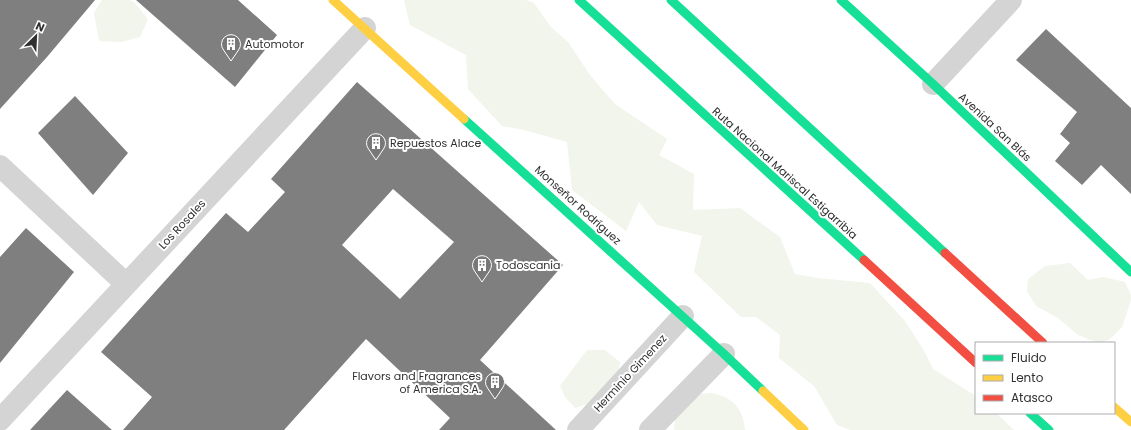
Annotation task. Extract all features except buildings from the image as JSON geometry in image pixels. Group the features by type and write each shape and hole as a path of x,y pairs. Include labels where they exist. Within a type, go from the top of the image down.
{"main road":[{"name":"Monseñor Rodríguez","path":"333,0 683,316 804,430"},
{"name":"Ruta Nacional Mariscal Estigarribia","path":"579,0 975,362"},
{"path":"670,0 1042,342"},
{"name":"Avenida San Blás","path":"841,0 933,84 1131,272"},
{"path":"1115,408 1131,422"},
{"path":"1031,414 1049,430"}],"street":[{"path":"933,84 1011,0"},
{"name":"Los Rosales","path":"0,420 365,28"},
{"path":"0,166 126,284"},
{"name":"Herminio Gimenez","path":"578,430 683,316"},
{"path":"650,430 724,354"}],"shaded area":[{"path":"102,0 130,0 134,2 148,19 140,37 121,42 99,41 94,13"},
{"path":"404,0 526,0 534,3 551,27 568,42 590,75 615,104 667,139 659,155 694,174 693,210 740,208 780,237 795,274 817,278 870,283 905,321 923,349 933,369 975,395 975,414 997,414 1014,430 850,430 837,425 814,386 779,358 780,335 756,317 741,317 694,272 702,236 657,225 639,202 626,231 572,190 567,142 524,130 502,126 468,89 466,55 410,25"},
{"path":"1070,263 1088,280 1103,277 1125,282 1131,295 1131,300 1122,327 1110,339 1103,342 1096,342 1078,335 1058,318 1036,306 1027,291 1028,279 1045,266"},
{"path":"587,350 605,350 620,362 618,377 588,404 575,408 565,397 560,386"},
{"path":"711,393 725,397 735,404 742,415 745,430 674,430 675,419 699,394"}],"traffic: fast":[{"path":"579,0 864,260"},
{"path":"671,0 945,253"},
{"path":"841,0 933,84 1131,272"},
{"path":"464,119 763,391"},
{"path":"1031,414 1049,430"}],"traffic: slow":[{"path":"333,0 464,119"},
{"path":"763,391 804,430"},
{"path":"1115,408 1131,422"}],"traffic: jam":[{"path":"945,253 1042,342"},
{"path":"864,260 975,362"}],"place":[{"name":"Automotor","path":"231,61"},
{"name":"Repuestos Alace","path":"376,160"},
{"name":"Todoscania","path":"482,282"},
{"name":"Flavors and Fragrances of America S.A.","path":"495,399"}]}
